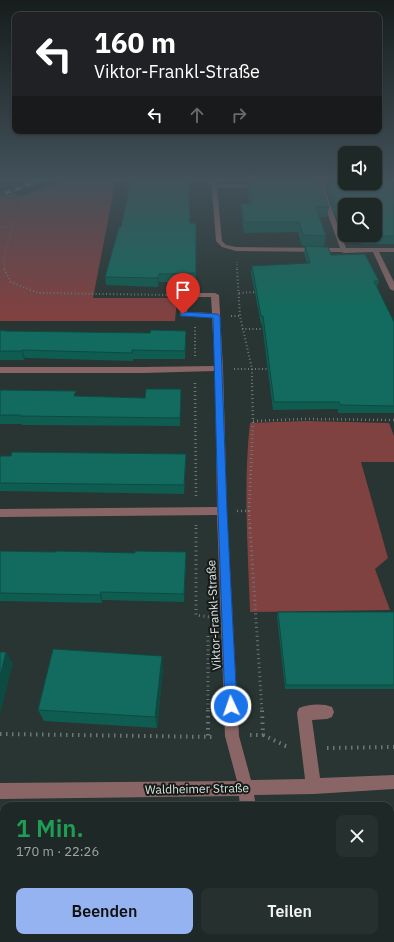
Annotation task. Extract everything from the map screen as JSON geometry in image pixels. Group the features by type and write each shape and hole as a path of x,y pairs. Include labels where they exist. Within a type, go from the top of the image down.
{"street":[{"path":"218,223 219,241 224,246 236,249 394,250"},
{"path":"334,223 344,250"},
{"path":"375,250 394,289"},
{"path":"184,295 183,314 217,316"},
{"name":"Viktor-Frankl-Straße","path":"184,295 215,295 219,368 222,511 232,736 246,788 248,802"},
{"path":"0,370 143,370 219,368"},
{"path":"0,513 222,511"},
{"path":"314,787 304,713 327,712"},
{"name":"Waldheimer Straße","path":"0,791 204,790 314,787 394,782"}],"path":[{"path":"0,228 13,225"},
{"path":"13,225 5,246 3,266 12,282 38,293 184,295"},
{"path":"0,734 208,738 263,735 260,661 249,511 253,421 252,370 242,329 236,249"},
{"path":"239,293 261,292"},
{"path":"242,329 272,329"},
{"path":"252,370 276,369"},
{"path":"253,421 303,419 394,420"},
{"path":"222,511 249,511"}],"shaded area":[{"path":"0,223 108,223 93,298 177,298 175,321 0,321"},
{"path":"305,421 389,423 394,436 394,462 361,462 388,558 375,569 390,610 250,612 246,493 250,423"}],"building":[{"path":"122,223 196,223 196,273 159,274 158,278 105,277 119,227 121,227"},
{"path":"299,223 322,223 326,236 303,235"},
{"path":"382,223 394,223 394,236 382,236"},
{"path":"305,246 328,247 331,255 365,254 379,281 374,281 394,322 394,406 340,405 339,402 274,402 263,316 261,316 252,266 310,263"},
{"path":"0,330 150,333 151,330 186,331 185,351 132,350 132,353 22,350 0,351"},
{"path":"146,389 181,389 180,418 0,415 0,390 76,391 74,396 145,398"},
{"path":"12,452 186,454 184,485 0,483 0,456 11,456"},
{"path":"0,551 135,553 135,551 186,552 184,594 101,592 100,595 0,593"},
{"path":"278,612 394,612 394,685 286,685"},
{"path":"53,649 162,656 155,717 38,710"},
{"path":"0,652 6,652 0,677"}],"route":[{"path":"183,314 217,316 222,511 231,706"}]}
